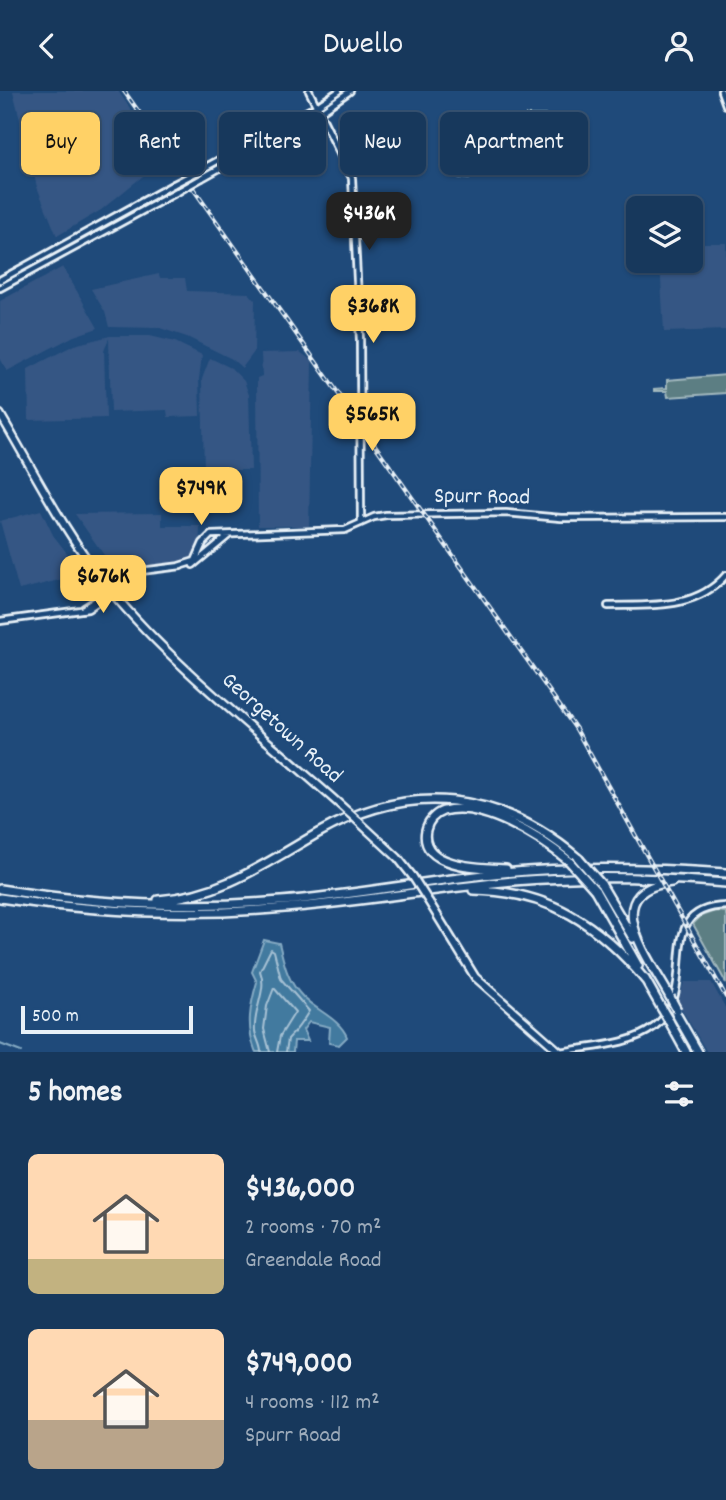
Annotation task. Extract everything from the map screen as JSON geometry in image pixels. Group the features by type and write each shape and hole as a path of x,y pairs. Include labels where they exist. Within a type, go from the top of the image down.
{"highway":[{"path":"119,902 173,899 212,890 244,876 346,819 376,808 414,800 453,800 497,810 543,831 579,859 669,998"},
{"path":"686,1052 598,887 569,861 534,835 480,813 441,811 428,823 425,838 428,845 446,861 476,868 545,870 644,869 726,873"},
{"path":"0,889 119,902 196,905 281,901 545,870"},
{"path":"0,898 117,911 178,913 258,911 558,879 637,877 726,883"},
{"path":"698,1052 635,931 631,918 633,904 645,889 659,884 726,883"},
{"path":"412,894 484,890 512,893 551,904 587,923 603,935 646,981"}],"main road":[{"name":"Georgetown Road","path":"0,414 61,519 112,592 158,642 398,858 413,877 475,977 560,1052"}],"street":[{"path":"309,91 320,112 350,91"},
{"path":"0,280 317,106 339,91"},
{"path":"721,91 726,104"},
{"path":"326,124 352,178 360,340 361,523"},
{"path":"0,288 219,168"},
{"name":"Spurr Road","path":"179,566 195,561 203,543 211,535 345,530 380,516 479,513 561,518 726,517"},
{"name":"Spurr Road","path":"0,621 80,610 141,571 197,563 222,539 240,533"},
{"path":"608,606 684,602 707,591 726,575"},
{"path":"560,1052 631,1038 658,1023 671,1008 678,991 680,940 684,928 700,912 726,906"}],"shaded area":[{"path":"13,91 118,91 133,112 114,112 114,175 144,175 101,210 57,236 34,175 100,175 100,112 21,112 21,123"},
{"path":"703,243 726,243 726,330 664,332 661,273 703,273"},
{"path":"63,267 98,328 74,336 7,371 0,358 0,301"},
{"path":"159,274 160,278 185,278 187,291 249,293 255,300 254,352 242,368 232,359 187,337 160,328 109,327 105,312 91,289"},
{"path":"110,336 150,336 175,342 202,355 199,379 200,416 168,417 167,410 111,412 109,338 104,351 106,418 29,420 28,369 74,345"},
{"path":"300,352 312,361 309,526 258,526 257,378 262,376 261,353"},
{"path":"210,358 231,368 244,381 249,395 251,470 204,470 202,379"},
{"path":"41,510 53,535 83,574 19,590 0,521"},
{"path":"162,513 162,526 200,526 199,552 194,560 185,565 142,568 121,579 75,514"},
{"path":"684,982 711,982 726,1009 726,1052 707,1052 678,1003"}],"green space":[{"path":"462,175 473,175 469,179 460,178"},
{"path":"726,375 726,393 668,397 667,391 654,391 667,388 667,380"},
{"path":"715,911 726,912 726,983 693,924 701,916"}],"water":[{"path":"264,940 279,943 293,985 344,1031 347,1037 339,1045 329,1043 330,1027 309,1022 303,1030 308,1041 294,1041 293,1052 256,1052 250,1024 257,982 252,972"}],"waterway":[{"path":"0,1044 21,1052"}],"railway":[{"path":"124,91 576,729 726,997"}]}
